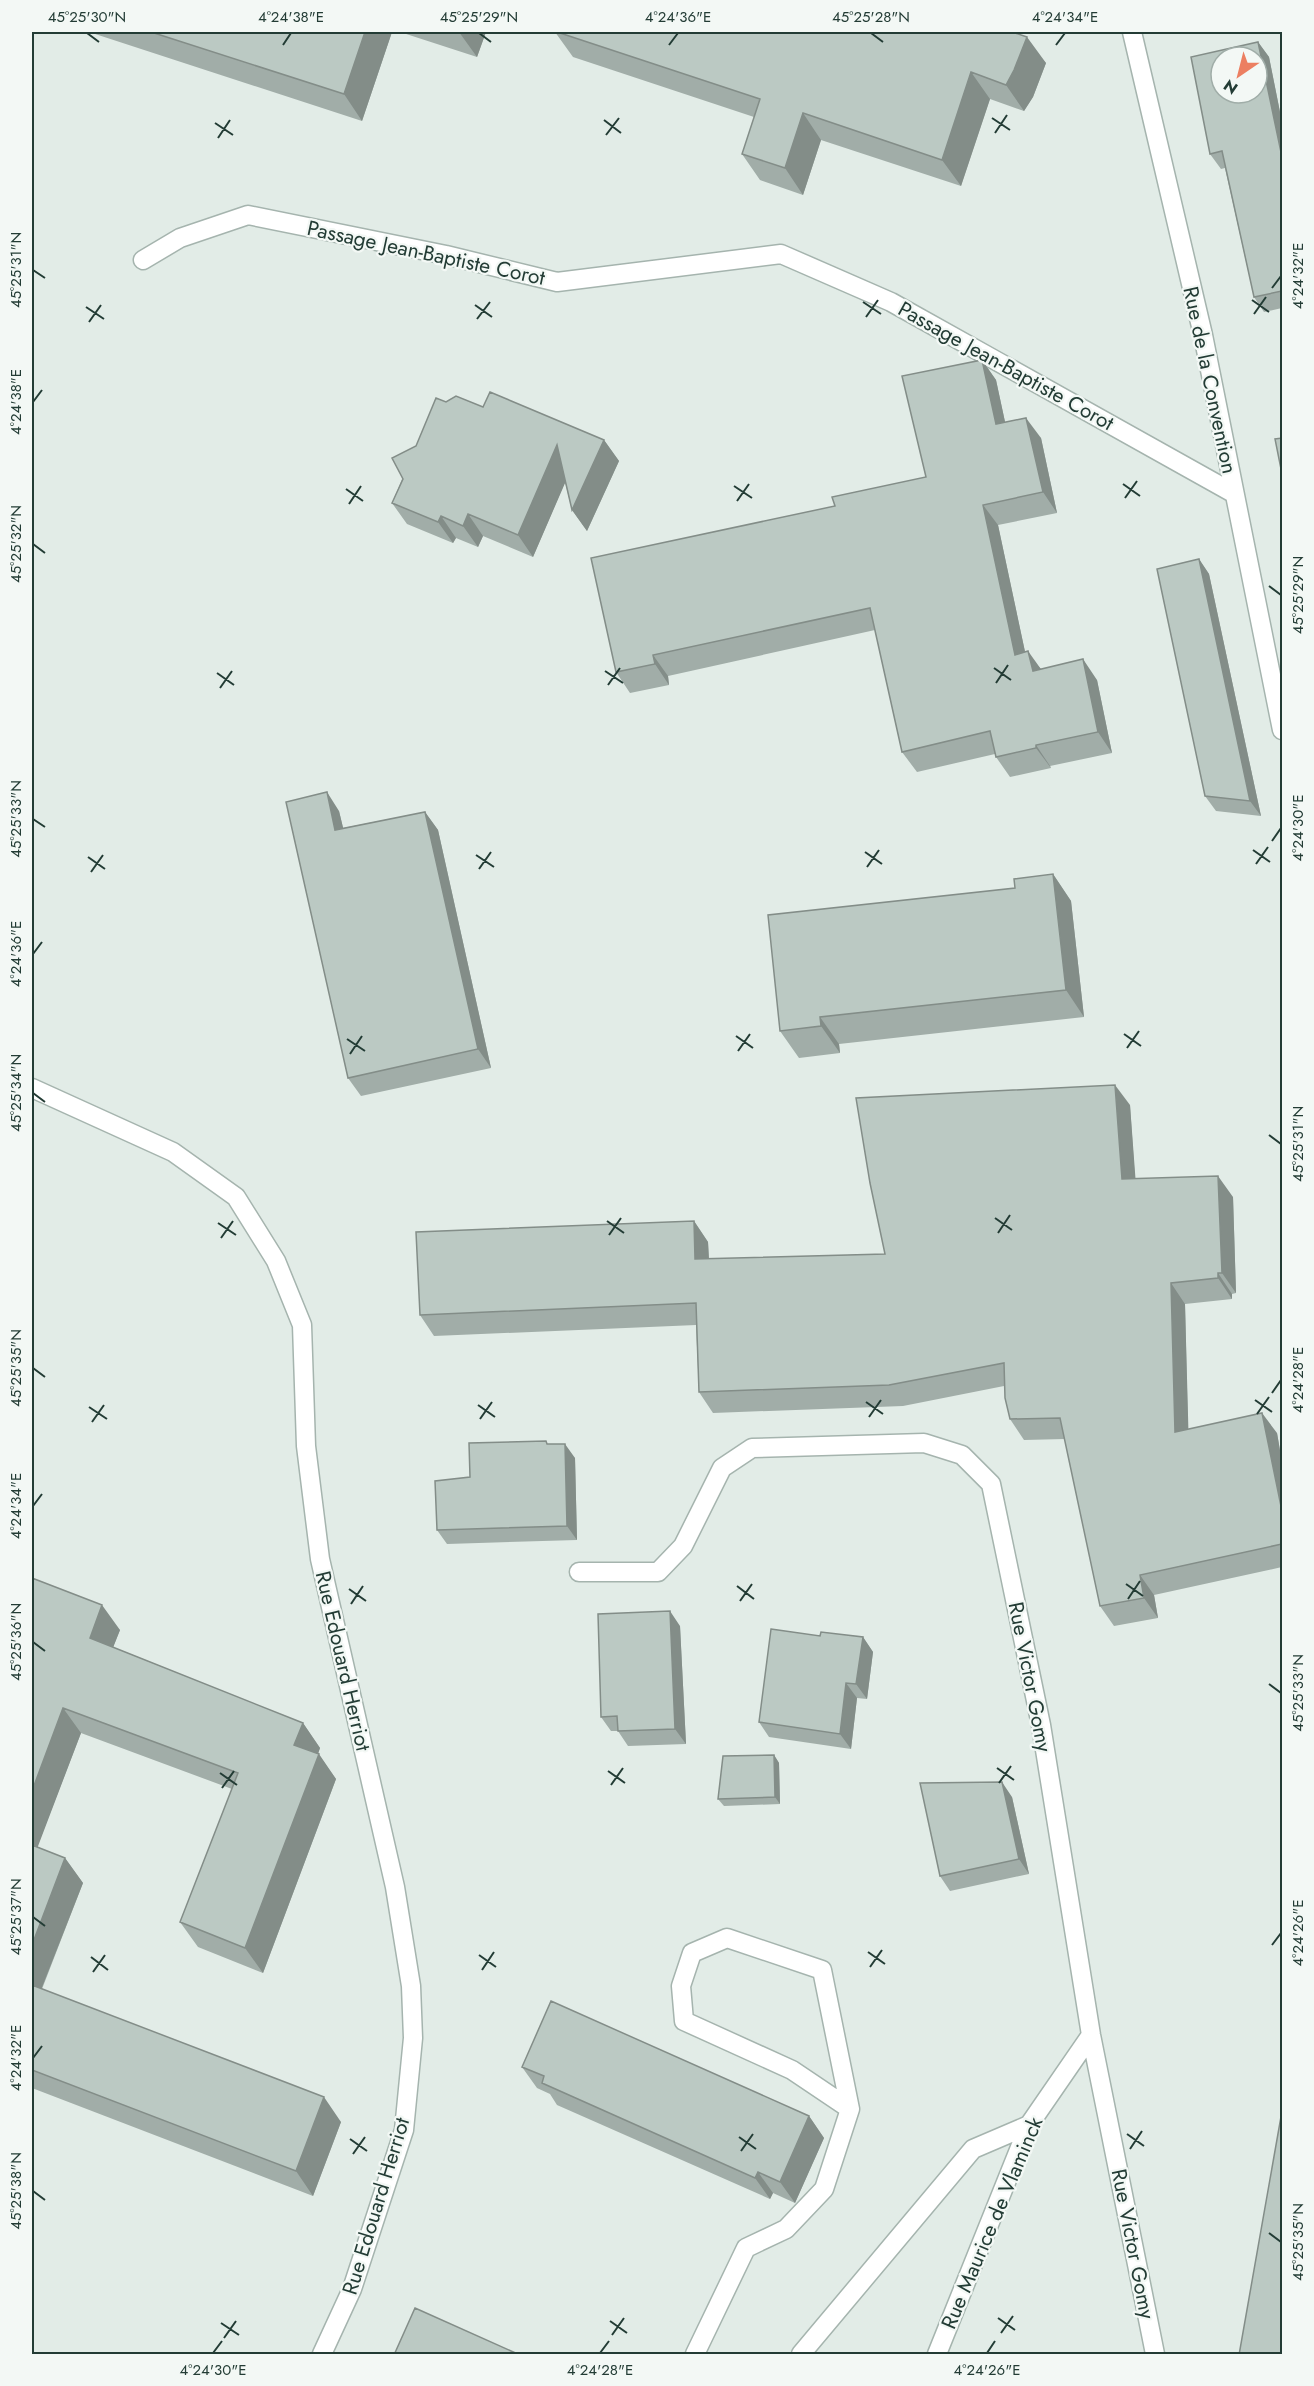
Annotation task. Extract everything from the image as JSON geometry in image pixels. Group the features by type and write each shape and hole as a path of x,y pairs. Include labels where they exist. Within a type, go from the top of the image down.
{"street":[{"name":"Rue de la Convention","path":"1132,32 1203,335 1282,730"},
{"name":"Passage Jean-Baptiste Corot","path":"143,260 180,238 248,215 446,255 557,282 781,254 891,302 1233,493"},
{"name":"Rue Edouard Herriot","path":"32,1088 173,1152 236,1197 276,1261 302,1325 306,1446 320,1559 395,1887 411,1986 413,2038 404,2130 352,2289 322,2355"},
{"name":"Rue Victor Gomy","path":"579,1572 658,1572 684,1546 722,1468 752,1448 924,1443 962,1455 991,1484 1041,1725 1091,2035 1155,2355"},
{"path":"695,2355 746,2248 786,2229 824,2189 850,2109 822,1970 727,1938 692,1953 681,1986 684,2021 792,2070 850,2109"},
{"name":"Rue Maurice de Vlaminck","path":"937,2355 1029,2125 1091,2035"},
{"path":"801,2355 973,2148 1029,2125"}],"building":[{"path":"151,32 365,32 344,94"},
{"path":"557,32 1012,32 1027,37 1006,85 971,72 942,160 803,113 785,168 742,154 760,99"},
{"path":"1209,53 1209,105 1269,105 1269,95 1282,157 1282,291 1254,297 1222,151 1210,154 1191,57"},
{"path":"982,360 996,424 1026,418 1043,492 983,505 1015,655 1028,651 1033,671 1083,659 1098,732 1036,745 1036,748 996,757 990,731 902,752 870,608 653,655 655,664 616,672 591,558 835,506 832,497 926,477 902,376"},
{"path":"490,392 604,440 572,510 557,445 518,535 468,514 463,526 441,516 438,522 392,503 403,479 392,458 416,446 436,398 446,402 456,396 483,407"},
{"path":"1282,438 1282,474 1275,439"},
{"path":"1199,559 1250,801 1205,796 1157,569"},
{"path":"327,792 335,830 425,812 478,1049 348,1078 286,802"},
{"path":"1053,874 1066,990 820,1017 821,1026 780,1031 768,915 1015,888 1014,879"},
{"path":"1115,1085 1122,1179 1218,1176 1222,1273 1218,1273 1218,1278 1171,1283 1175,1432 1262,1413 1282,1511 1282,1544 1140,1575 1144,1598 1100,1606 1060,1418 1010,1419 1005,1398 1004,1363 889,1385 699,1392 696,1303 420,1315 416,1232 694,1221 695,1259 885,1254 856,1098"},
{"path":"546,1441 547,1444 565,1444 567,1526 437,1530 435,1481 470,1477 469,1443"},
{"path":"32,1578 102,1605 90,1638 303,1723 294,1745 319,1754 245,1948 180,1922 238,1773 63,1708 32,1791"},
{"path":"670,1611 675,1729 618,1731 617,1716 601,1717 598,1614"},
{"path":"771,1629 820,1636 821,1632 863,1637 856,1684 846,1683 840,1734 759,1722"},
{"path":"774,1755 775,1797 718,1799 723,1756"},
{"path":"1002,1782 1019,1859 940,1876 920,1783"},
{"path":"32,1845 65,1858 32,1945"},
{"path":"32,1985 324,2097 296,2171 32,2070"},
{"path":"551,2001 809,2116 780,2182 758,2172 755,2178 542,2083 544,2076 522,2067"},
{"path":"1282,2111 1282,2355 1239,2355"},
{"path":"415,2308 520,2355 394,2355"}]}
